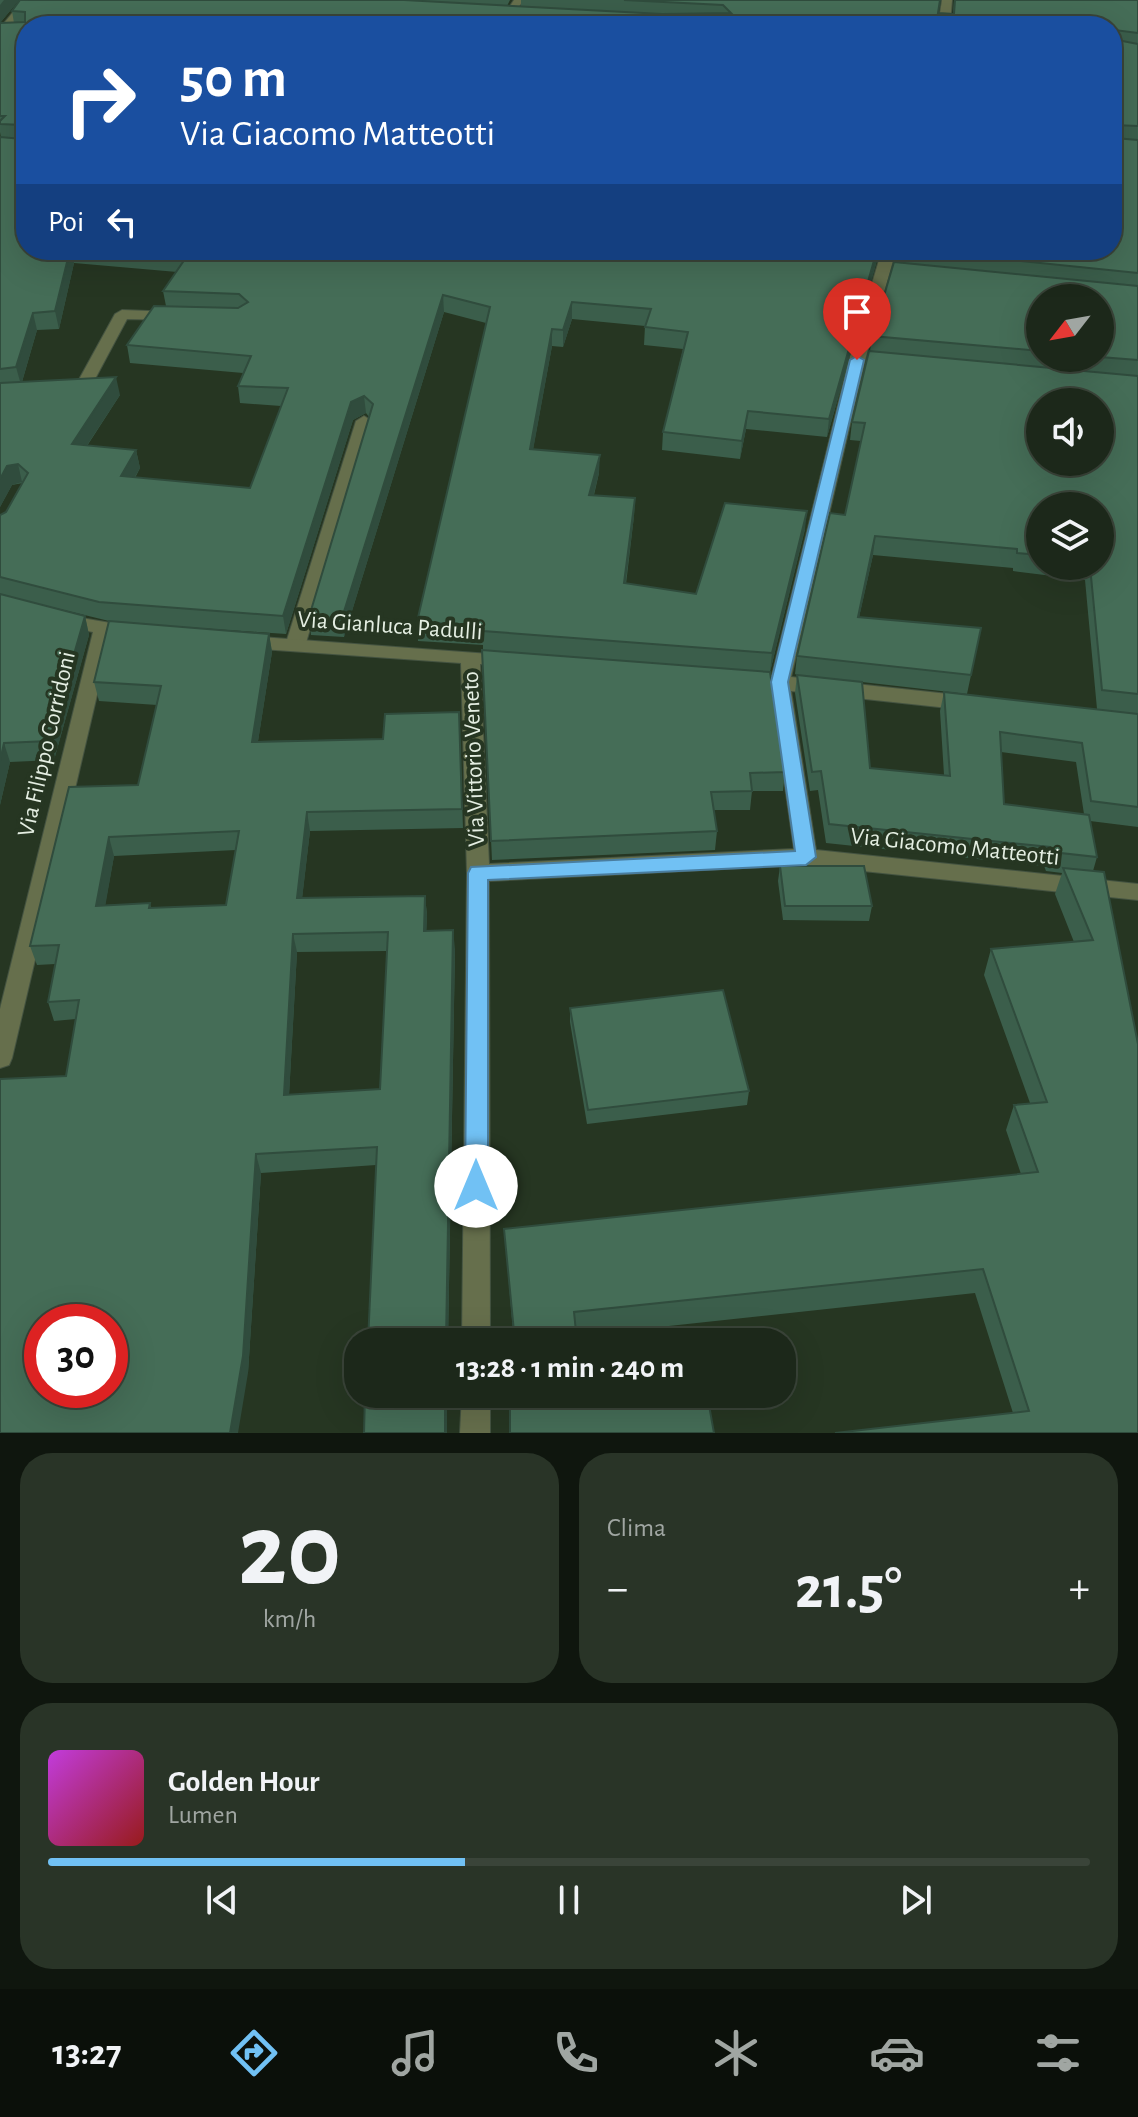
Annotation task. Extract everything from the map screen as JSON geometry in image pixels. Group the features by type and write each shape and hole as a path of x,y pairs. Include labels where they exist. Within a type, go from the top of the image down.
{"street":[{"path":"2,33 29,0"},
{"path":"512,12 519,0"},
{"path":"806,857 780,682 890,271 889,260"},
{"path":"54,391 82,389 122,314 197,316"},
{"path":"295,646 364,421"},
{"path":"41,614 103,630 151,634"},
{"name":"Via Filippo Corridoni","path":"0,1058 103,630"},
{"name":"Via Gianluca Padulli","path":"231,640 532,662"},
{"name":"Via Vittorio Veneto","path":"470,657 478,873 476,1328"},
{"path":"718,677 980,704"},
{"name":"Via Giacomo Matteotti","path":"478,873 806,857 1138,892"},
{"path":"475,1433 476,1408"}],"building":[{"path":"20,0 404,0 662,14 731,13 723,5 624,0 940,0 938,13 954,14 955,0 1138,0 1138,33 1122,31 1122,16 25,16 25,12 12,11"},
{"path":"16,22 16,125 0,124 5,116 0,116 0,23"},
{"path":"1122,41 1138,44 1138,126 1122,125"},
{"path":"0,137 16,138 16,260 68,260 55,311 33,313 16,367 0,369"},
{"path":"1122,139 1138,140 1138,273 1010,260 1122,260"},
{"path":"184,260 874,260 829,419 748,411 742,441 663,432 688,332 645,327 651,309 572,302 563,330 552,329 530,449 600,455 589,495 635,498 624,583 696,594 725,503 807,511 772,653 483,631 483,626 417,622 490,307 443,295 342,618 309,617 373,404 364,396 351,402 283,616 99,602 0,577 0,515 6,512 28,473 18,464 7,466 0,479 0,383 116,377 72,444 136,450 121,476 250,488 288,388 238,386 251,356 127,345 154,306 238,308 248,302 239,294 163,291"},
{"path":"894,262 1138,286 1138,360 1114,358 1114,284 1026,284 1026,350 872,336"},
{"path":"869,351 1026,366 1026,372 1095,372 1138,376 1138,694 1102,690 1091,580 1114,580 1114,492 1026,492 1026,554 1017,553 1017,549 875,536 858,617 981,628 971,675 797,656 830,513 845,515 865,423 852,422"},
{"path":"0,594 85,616 49,741 4,743 0,761"},
{"path":"109,621 269,634 252,742 383,739 385,714 459,712 462,809 307,812 297,898 425,896 424,931 453,930 446,1328 369,1328 377,1147 256,1154 243,1356 230,1433 0,1433 0,1079 66,1076 79,1000 48,1002 59,945 30,946 69,787 138,785 161,686 94,682","holes":["239,831 226,905 149,908 150,903 96,906 109,837","388,932 380,1089 284,1095 293,934"]},
{"path":"482,650 770,672 785,772 750,773 752,791 711,792 717,831 491,841"},
{"path":"797,675 862,682 870,768 950,776 944,692 1138,714 1138,807 1091,801 1082,743 1000,732 1004,804 1089,815 1097,857 1052,852 1050,847 829,824 821,771 812,772"},
{"path":"780,866 864,866 872,906 785,906"},
{"path":"1063,868 1104,872 1138,1044 1138,1433 835,1433 1029,1411 983,1269 574,1312 576,1328 514,1328 504,1229 1038,1172 1014,1105 1047,1102 991,949 1093,940"},
{"path":"723,990 749,1091 588,1110 570,1008"},
{"path":"365,1408 445,1408 445,1433 364,1433"},
{"path":"510,1408 710,1408 714,1433 510,1433"}],"route":[{"path":"476,1186 478,873 806,857 780,682 857,360"}]}
